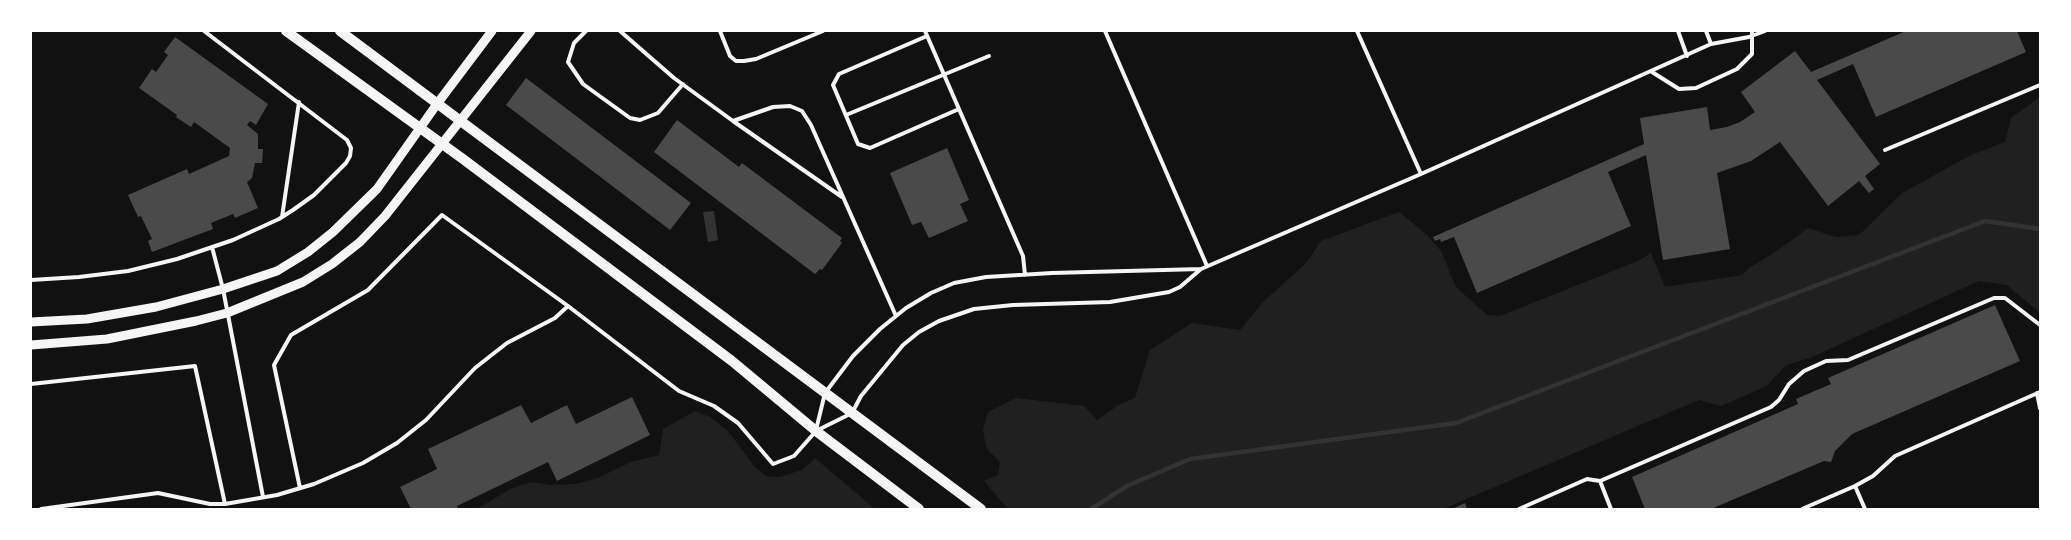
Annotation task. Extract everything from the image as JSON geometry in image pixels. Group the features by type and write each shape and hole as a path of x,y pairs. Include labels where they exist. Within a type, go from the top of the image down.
{"main road":[{"path":"286,31 420,127 732,361 816,431 920,509"},
{"path":"340,31 981,509"}],"street":[{"path":"31,322 86,318 148,309 223,289 277,271 308,252 377,189 420,127 492,31"},
{"path":"31,345 108,339 227,313 303,282 360,242 385,216 531,31"}],"lane":[{"path":"31,280 128,271 177,259 252,232 282,217 314,195 350,156 351,148 347,140 204,31"},
{"path":"586,31 574,43 568,62 583,84 630,118 640,120 658,113 683,84"},
{"path":"620,31 683,84 842,198"},
{"path":"720,31 730,56 736,61 744,61 756,59 823,31"},
{"path":"1105,31 1207,266"},
{"path":"1357,31 1421,174"},
{"path":"1678,31 1687,56"},
{"path":"1706,31 1712,44"},
{"path":"300,488 274,364 291,335 368,290 442,215 568,306 679,391 714,406 738,423 772,464 794,456 816,431 852,413 861,396 876,376 903,345 919,332 939,321 974,309 1013,304 1110,302 1142,298 1180,287 1207,266 1421,174 1712,44 1765,31"},
{"path":"1652,72 1679,89 1696,88 1737,69 1752,54 1752,33"},
{"path":"959,109 870,148 858,144 834,85 840,74 926,34 959,109 1022,256 1025,274"},
{"path":"846,115 989,56"},
{"path":"1885,150 2040,85"},
{"path":"282,217 299,102"},
{"path":"734,120 773,107 790,106 802,111 811,125 896,316"},
{"path":"212,247 223,289 263,497"},
{"path":"816,431 825,393 853,356 896,316 931,294 954,283 986,277 1025,274 1201,269"},
{"path":"1519,509 1587,479 1600,481 1771,407 1780,400 1789,384 1804,371 1826,360 1848,360 1994,298 2005,298 2040,325"},
{"path":"41,509 158,493 210,504 225,504 300,488 363,463 397,444 426,420 475,368 507,343 556,318 568,306"},
{"path":"31,384 195,366 225,504"},
{"path":"1802,509 1855,486 1872,476 1895,456 2038,392 2040,408"},
{"path":"1600,481 1611,509"},
{"path":"1855,486 1865,509"},
{"path":"78,503 79,509"}],"shaded area":[{"path":"2040,97 2040,313 2007,285 1979,281 1812,357 1786,365 1767,386 1721,406 1699,400 1443,509 1008,509 984,481 998,475 1000,462 986,448 983,429 988,412 1016,398 1084,406 1097,420 1120,404 1135,398 1150,350 1192,323 1240,330 1263,302 1306,263 1321,241 1399,212 1426,234 1441,251 1456,287 1487,315 1500,316 1638,261 1651,253 1665,287 1742,275 1749,268 1777,251 1808,228 1836,237 1859,235 1902,193 1971,155 2005,142 2011,118"},
{"path":"714,211 718,240 708,242 703,212"},
{"path":"695,411 710,417 727,430 755,467 766,476 779,477 802,470 815,458 875,509 477,509 510,489 531,482 550,485 576,484 598,478 631,462 659,455 663,429"}],"building":[{"path":"1906,31 2017,31 2026,52 1876,117 1853,64 1817,80 1880,164 1865,176 1874,189 1869,193 1859,181 1828,206 1780,142 1751,161 1717,173 1730,249 1663,260 1646,155 1608,172 1631,226 1477,293 1454,237 1441,242 1440,239 1435,241 1433,237 1644,144 1640,118 1707,107 1710,130 1727,127 1740,122 1755,112 1741,92 1795,51 1811,72"},
{"path":"175,37 268,104 256,125 250,121 247,125 258,134 258,149 263,149 262,163 255,163 252,178 247,182 258,208 235,218 233,214 211,223 213,229 152,252 148,241 152,239 141,216 138,217 128,195 187,169 189,174 229,156 230,148 194,122 191,127 139,88 152,69 156,72 168,55 164,52"},
{"path":"526,78 691,203 670,230 506,105"},
{"path":"677,120 739,167 742,163 842,238 840,241 842,243 822,270 820,269 815,274 654,152"},
{"path":"947,148 969,200 960,204 968,221 929,238 921,222 912,225 890,173"},
{"path":"1995,305 2020,361 1852,434 1835,451 1831,462 1824,461 1711,509 1645,509 1632,477 1798,404 1796,399 1831,384 1828,378"},
{"path":"632,397 650,435 557,481 548,462 457,506 458,509 411,509 400,487 437,469 428,449 521,405 531,423 567,405 576,424"},
{"path":"1465,503 1467,509 1452,509"}],"waterway":[{"path":"1091,509 1127,486 1190,459 1456,423 1985,221 2040,229"}]}
